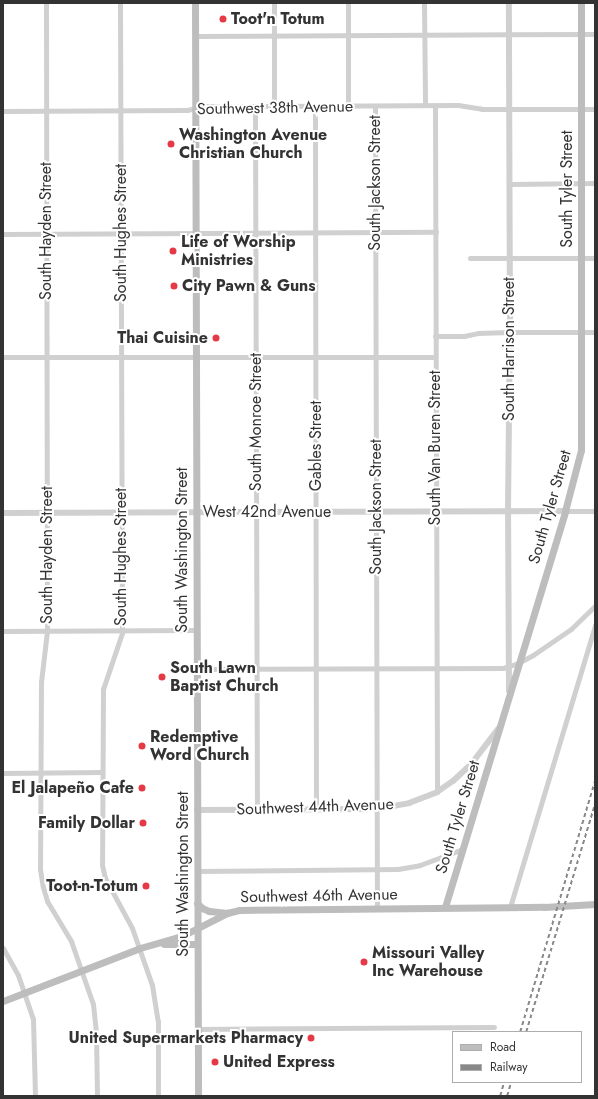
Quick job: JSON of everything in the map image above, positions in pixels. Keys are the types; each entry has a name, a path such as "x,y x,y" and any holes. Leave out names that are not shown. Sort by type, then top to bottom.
{"main road":[{"name":"South Washington Street","path":"195,3 196,902 198,1096"},
{"name":"South Tyler Street","path":"445,907 565,511 581,450 581,3"},
{"path":"196,902 202,908 209,911 227,913"},
{"name":"Southwest 46th Avenue","path":"3,1001 143,947 182,936 227,913 251,908 510,907 595,904"},
{"path":"143,947 164,944 197,944"}],"street":[{"name":"South Hayden Street","path":"46,3 46,357 48,513 47,630 41,682 40,870 43,887 50,907 71,941 90,994 95,1017 97,1096"},
{"name":"South Hughes Street","path":"120,3 122,630 120,641 106,675 103,689 103,872 143,947 157,1014 158,1096"},
{"path":"274,3 274,106"},
{"name":"South Jackson Street","path":"348,3 348,106"},
{"path":"424,3 425,105"},
{"name":"South Harrison Street","path":"509,3 509,696"},
{"path":"195,36 595,34"},
{"name":"Southwest 38th Avenue","path":"3,111 187,110 204,106 425,105 509,109 595,109"},
{"name":"South Van Buren Street","path":"435,105 437,792"},
{"name":"South Monroe Street","path":"255,106 257,810"},
{"name":"Gables Street","path":"315,106 316,809"},
{"name":"South Jackson Street","path":"375,106 377,908"},
{"path":"510,184 595,183"},
{"path":"3,234 121,234 256,231 436,232"},
{"path":"470,258 595,258"},
{"path":"435,336 510,332 595,332"},
{"path":"3,357 435,357"},
{"path":"565,511 595,511"},
{"name":"West 42nd Avenue","path":"3,513 565,511"},
{"path":"196,669 503,668 518,663 571,629 595,606"},
{"path":"510,907 595,624"},
{"path":"3,631 196,630"},
{"name":"Southwest 44th Avenue","path":"197,810 376,809 409,803 437,792 467,768 499,728"},
{"path":"3,772 102,772"},
{"path":"196,871 398,870 420,865 463,849"},
{"path":"3,948 31,1008 34,1031 35,1096"},
{"path":"197,1029 494,1027"}],"railway":[{"path":"520,1031 595,781"},
{"path":"526,1031 595,803"},
{"path":"500,1096 504,1083"},
{"path":"507,1096 511,1083"}],"place":[{"name":"Toot'n Totum","path":"223,19"},
{"name":"Washington Avenue Christian Church","path":"171,144"},
{"name":"Life of Worship Ministries","path":"173,251"},
{"name":"City Pawn & Guns","path":"174,286"},
{"name":"Thai Cuisine","path":"216,338"},
{"name":"South Lawn Baptist Church","path":"162,677"},
{"name":"Redemptive Word Church","path":"142,746"},
{"name":"El Jalapeño Cafe","path":"142,788"},
{"name":"Family Dollar","path":"143,823"},
{"name":"Toot-n-Totum","path":"146,886"},
{"name":"Missouri Valley Inc Warehouse","path":"364,962"},
{"name":"United Supermarkets Pharmacy","path":"311,1038"},
{"name":"United Express","path":"215,1062"}]}
